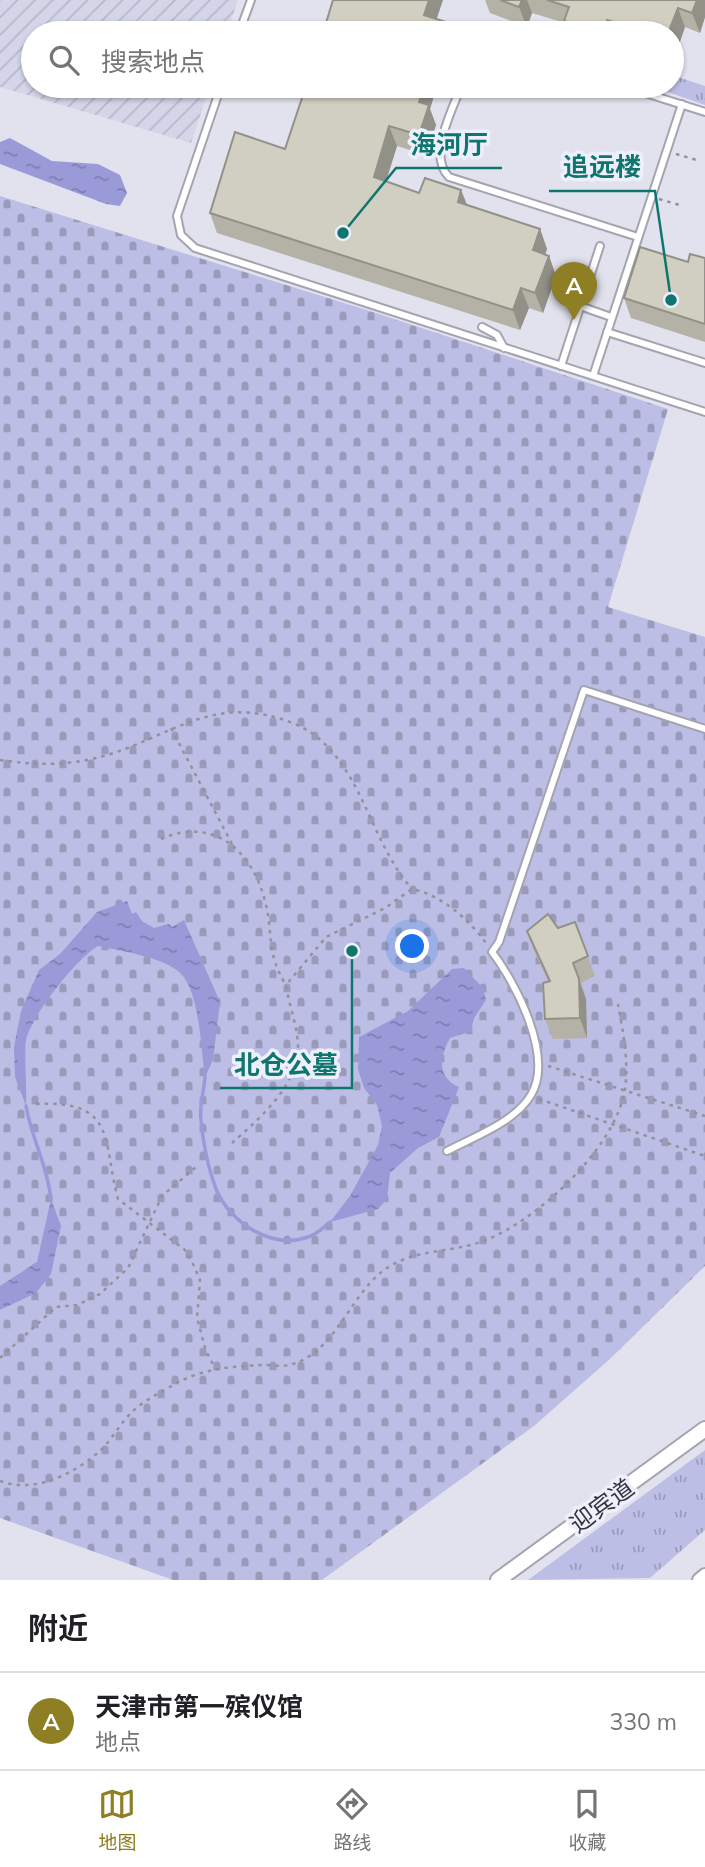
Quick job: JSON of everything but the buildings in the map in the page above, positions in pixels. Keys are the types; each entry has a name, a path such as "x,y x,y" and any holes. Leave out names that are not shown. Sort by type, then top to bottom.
{"street":[{"name":"迎宾道","path":"498,1580 705,1429"},
{"path":"699,1580 705,1575"}],"lane":[{"path":"243,21 251,0"},
{"path":"217,98 177,216 187,242 195,248 705,412"},
{"path":"457,98 440,148 439,161 449,177 638,237"},
{"path":"662,98 705,112"},
{"path":"593,376 682,104"},
{"path":"561,366 600,246"},
{"path":"580,306 611,317"},
{"path":"482,327 498,335 504,348"},
{"path":"607,332 705,363"},
{"path":"447,1151 505,1119 531,1096 540,1064 516,990 492,952 499,942 584,690 705,729"}],"path":[{"path":"666,150 700,162"},
{"path":"651,196 683,206"},
{"path":"0,760 38,765 73,762 127,748 171,728 204,716 226,712 251,712 285,720 316,736 338,760 395,865 412,889"},
{"path":"171,728 234,847 261,890 266,904 273,957 286,985 298,1046 292,1069 280,1094 232,1143"},
{"path":"161,839 175,833 209,832 234,847"},
{"path":"286,985 326,937 385,908 412,889 426,891 457,911 492,952"},
{"path":"0,1481 15,1486 53,1481 100,1450 131,1413 178,1382 216,1370 289,1366 309,1356 323,1344 359,1294 379,1274 411,1255 485,1241 526,1219 562,1188 599,1146 613,1124 625,1089 625,1054 618,1004"},
{"path":"540,1064 705,1116"},
{"path":"531,1096 705,1156"},
{"path":"36,1104 73,1104 99,1125 108,1140 118,1199 185,1250 200,1280 197,1318 206,1351 216,1370"},
{"path":"0,1358 56,1307 77,1305 100,1294 128,1268 162,1196 196,1167"}],"shaded area":[{"path":"0,0 238,0 231,21 21,21 21,93 0,87"},
{"path":"38,98 206,98 191,143"}],"green space":[{"path":"684,79 705,86 705,105 684,98"},
{"path":"0,196 373,312 668,409 608,607 705,637 705,1266 611,1358 534,1426 322,1580 173,1580 0,1518"},
{"path":"705,1450 705,1530 650,1578 528,1580"}],"water":[{"path":"10,138 52,161 98,164 120,175 127,193 120,206 106,204 0,164 0,142"},
{"path":"127,901 132,914 136,912 142,921 154,928 169,924 172,927 184,920 220,1002 213,1060 205,1077 196,1007 187,982 180,973 173,967 153,959 98,946 67,975 30,1029 25,1046 26,1106 15,1077 14,1047 21,1011 39,970 60,954 97,912"},
{"path":"464,968 483,988 486,1000 474,1018 471,1031 450,1038 444,1052 443,1072 446,1078 459,1087 439,1137 418,1148 390,1173 387,1199 378,1209 330,1222 350,1196 378,1145 382,1126 377,1105 364,1088 358,1069 359,1037 408,1011 452,969"},
{"path":"51,1199 61,1226 51,1274 36,1293 0,1310 0,1286 37,1262"}],"waterway":[{"path":"205,1077 201,1104 205,1146 216,1189 231,1213 254,1231 280,1240 311,1236 330,1222"},
{"path":"26,1106 51,1199"}],"place":[{"name":"海河厅","path":"343,233"},
{"name":"追远楼","path":"671,300"},
{"name":"天津市第一殡仪馆","path":"574,320"},
{"name":"北仓公墓","path":"352,951"}]}
